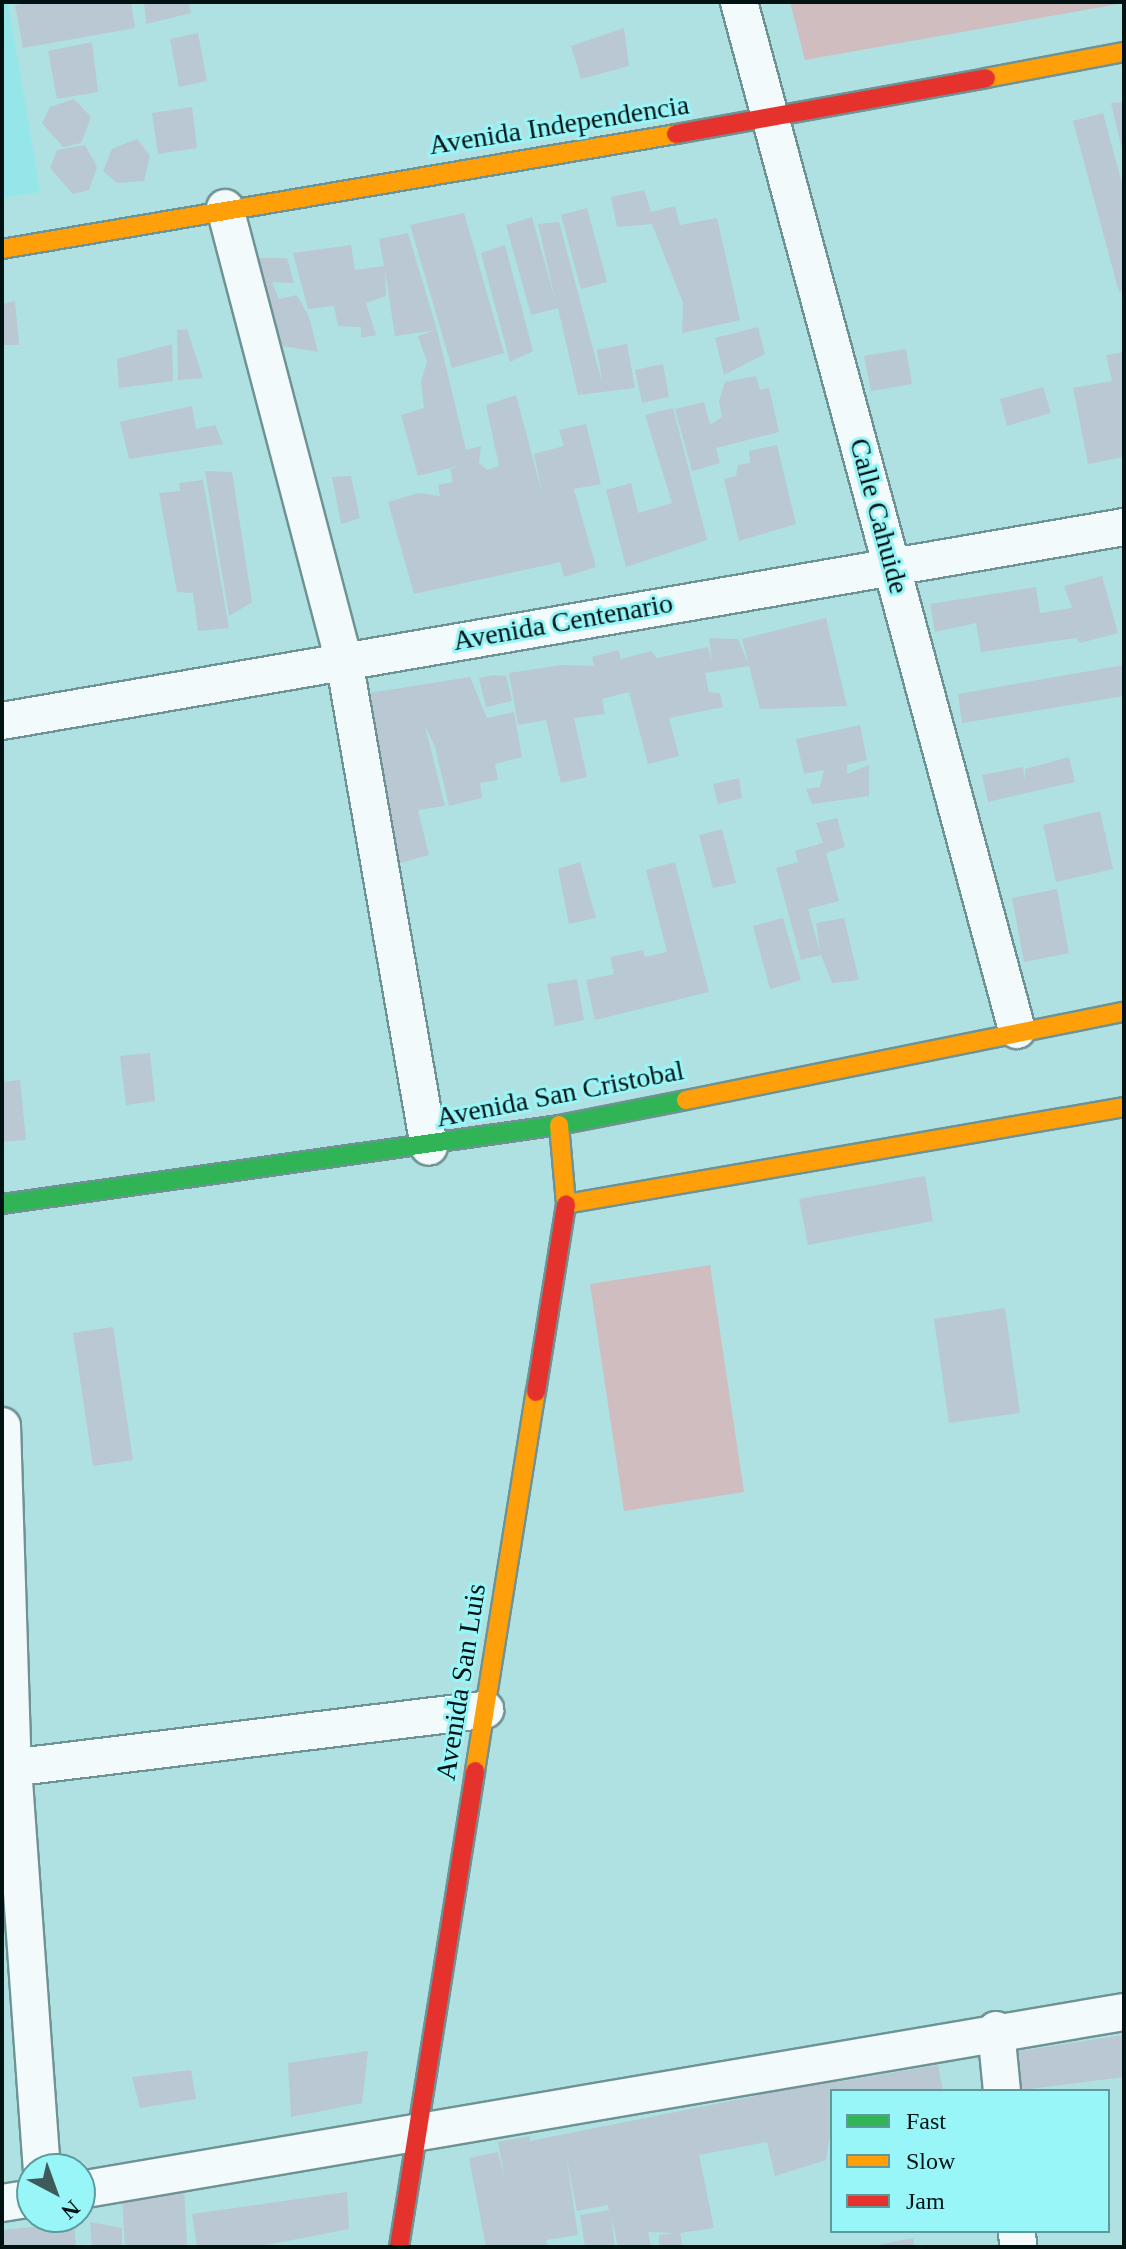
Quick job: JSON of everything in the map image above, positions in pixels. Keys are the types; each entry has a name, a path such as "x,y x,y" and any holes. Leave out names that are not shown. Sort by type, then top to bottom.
{"main road":[{"name":"Avenida Independencia","path":"2,249 225,208 772,118 1124,52"},
{"name":"Avenida San Cristobal","path":"2,1204 429,1147 559,1125 1017,1030 1124,1012"},
{"path":"566,1204 1124,1107"},
{"name":"Avenida San Luis","path":"399,2247 566,1204 559,1125"}],"street":[{"name":"Calle Cahuide","path":"739,2 1017,1030"},
{"path":"225,208 344,660 429,1147"},
{"name":"Avenida Centenario","path":"2,721 1124,527"},
{"path":"2,1426 8,1768 41,2153"},
{"path":"8,1768 485,1710"},
{"path":"96,2187 417,2136 996,2030 1124,2012"},
{"path":"996,2030 1002,2089"}],"shaded area":[{"path":"2,2 8,2 40,192 2,198"},
{"path":"790,2 1124,2 1124,3 805,60"},
{"path":"710,1265 744,1492 624,1511 590,1284"}],"building":[{"path":"33,2 131,2 135,28 23,48 15,5"},
{"path":"144,2 189,2 191,13 146,24"},
{"path":"624,28 629,66 581,79 571,46"},
{"path":"198,33 207,81 179,87 170,39"},
{"path":"92,42 98,92 57,99 48,51"},
{"path":"74,99 91,117 81,143 63,147 42,123 50,107"},
{"path":"1124,102 1124,154 1123,154 1111,103"},
{"path":"192,107 197,148 158,154 152,113"},
{"path":"1103,113 1124,191 1124,290 1119,292 1073,121"},
{"path":"137,139 150,156 144,181 117,183 103,171 112,149"},
{"path":"85,145 97,167 89,190 73,194 50,168 57,150"},
{"path":"644,190 651,212 675,206 680,225 717,218 740,320 682,333 683,303 652,224 617,227 611,197"},
{"path":"587,208 607,282 581,289 561,215"},
{"path":"464,213 504,353 452,368 410,225"},
{"path":"532,217 556,303 538,224 559,222 603,386 597,350 627,344 635,388 578,395 558,308 531,315 506,225"},
{"path":"408,233 437,330 395,336 385,270 386,296 366,303 376,335 361,338 361,327 338,326 334,306 308,309 293,253 351,245 355,270 384,266 379,239"},
{"path":"505,245 533,351 510,362 481,253"},
{"path":"254,258 287,258 294,283 272,282 279,299 297,295 309,317 318,352 271,344"},
{"path":"15,301 19,345 2,345 2,304"},
{"path":"758,327 765,354 724,375 715,338"},
{"path":"187,329 203,378 178,380 177,330"},
{"path":"437,330 466,450 481,446 479,463 487,470 499,466 486,405 516,395 543,497 534,454 564,446 559,430 586,424 601,484 574,489 596,567 564,577 560,562 414,594 388,502 418,493 440,496 438,485 453,482 450,469 462,465 418,476 401,415 424,408 421,381 427,362 418,336"},
{"path":"172,344 173,381 119,388 117,359"},
{"path":"906,349 912,384 871,391 864,356"},
{"path":"1124,352 1124,457 1088,464 1073,388 1112,381 1106,355"},
{"path":"663,364 669,397 642,403 635,370"},
{"path":"756,376 760,390 769,388 779,432 716,448 720,463 692,471 675,409 704,402 710,425 722,417 719,401 725,382"},
{"path":"1043,387 1051,413 1007,426 1000,399"},
{"path":"192,406 196,429 215,425 223,444 129,459 120,422"},
{"path":"673,408 707,540 626,567 606,490 631,483 638,513 672,503 645,415"},
{"path":"777,445 796,524 739,541 724,479 736,476 738,465 750,463 749,451"},
{"path":"205,471 232,472 252,602 229,616"},
{"path":"351,476 360,518 341,524 332,477"},
{"path":"203,480 229,628 198,631 193,593 177,592 159,493 180,491 179,483"},
{"path":"1102,576 1118,633 1080,643 1076,638 981,652 976,623 935,632 930,604 1036,587 1040,613 1072,608 1064,586"},
{"path":"826,618 847,706 760,709 742,639"},
{"path":"709,638 738,639 749,666 705,673 709,692 720,693 723,707 669,718 679,756 648,764 629,692 602,699 605,714 574,718 587,777 561,783 546,720 518,725 509,673 562,665 594,666 592,657 618,650 621,659 651,651 657,658 708,647 712,663"},
{"path":"1124,665 1124,696 962,723 958,694"},
{"path":"506,676 512,701 486,707 479,678"},
{"path":"470,677 487,718 514,712 522,757 495,764 498,780 480,783 482,798 449,806 435,747 425,726 445,806 418,810 429,855 400,863 357,695"},
{"path":"860,725 867,760 847,765 847,774 869,765 869,796 812,804 806,789 820,787 824,770 804,774 796,739"},
{"path":"1069,757 1075,782 988,802 982,775 1023,767 1025,781 1025,769"},
{"path":"739,778 742,798 718,804 713,784"},
{"path":"1100,811 1113,869 1056,882 1043,825"},
{"path":"837,818 845,847 826,853 839,901 808,909 820,952 816,923 844,918 859,980 832,983 821,955 801,960 776,868 798,862 795,851 823,843 816,823"},
{"path":"722,829 736,883 713,888 699,835"},
{"path":"580,862 596,918 569,924 558,869"},
{"path":"675,862 709,992 595,1020 586,980 614,974 610,957 643,950 645,957 667,952 646,870"},
{"path":"1057,889 1069,953 1024,962 1012,898"},
{"path":"783,918 801,980 770,989 753,926"},
{"path":"577,979 584,1020 555,1026 547,984"},
{"path":"150,1053 155,1101 126,1105 120,1056"},
{"path":"20,1080 26,1140 2,1142 2,1082"},
{"path":"925,1176 933,1221 808,1245 799,1199"},
{"path":"1005,1308 1020,1413 949,1423 934,1319"},
{"path":"113,1327 133,1460 93,1466 73,1333"},
{"path":"1124,2035 1124,2077 1015,2089 1012,2052"},
{"path":"368,2051 362,2103 291,2117 288,2063"},
{"path":"938,2065 943,2089 830,2089 830,2135 826,2160 775,2176 767,2142 699,2155 714,2228 680,2233 683,2247 659,2247 659,2235 676,2233 648,2232 651,2247 618,2247 611,2215 615,2247 585,2247 580,2215 609,2210 608,2205 577,2211 566,2154 578,2235 546,2240 548,2247 486,2247 469,2158 498,2152 505,2180 498,2142 530,2136 530,2141 756,2096 752,2080 840,2066 838,2082"},
{"path":"191,2070 196,2099 140,2108 132,2077"},
{"path":"184,2186 187,2247 125,2247 122,2195"},
{"path":"347,2192 349,2229 256,2247 197,2247 192,2214"},
{"path":"96,2223 122,2228 122,2247 92,2247 91,2233 96,2233"},
{"path":"16,2229 16,2233 75,2233 76,2247 2,2247 2,2230"},
{"path":"913,2238 915,2247 872,2246"}],"traffic: fast":[{"path":"2,1204 559,1125 686,1100"}],"traffic: slow":[{"path":"986,78 1124,52"},
{"path":"2,249 676,134"},
{"path":"686,1100 1124,1012"},
{"path":"559,1125 566,1204 1124,1107"},
{"path":"475,1771 536,1392"}],"traffic: jam":[{"path":"676,134 986,78"},
{"path":"536,1392 566,1204"},
{"path":"399,2247 475,1771"}]}
